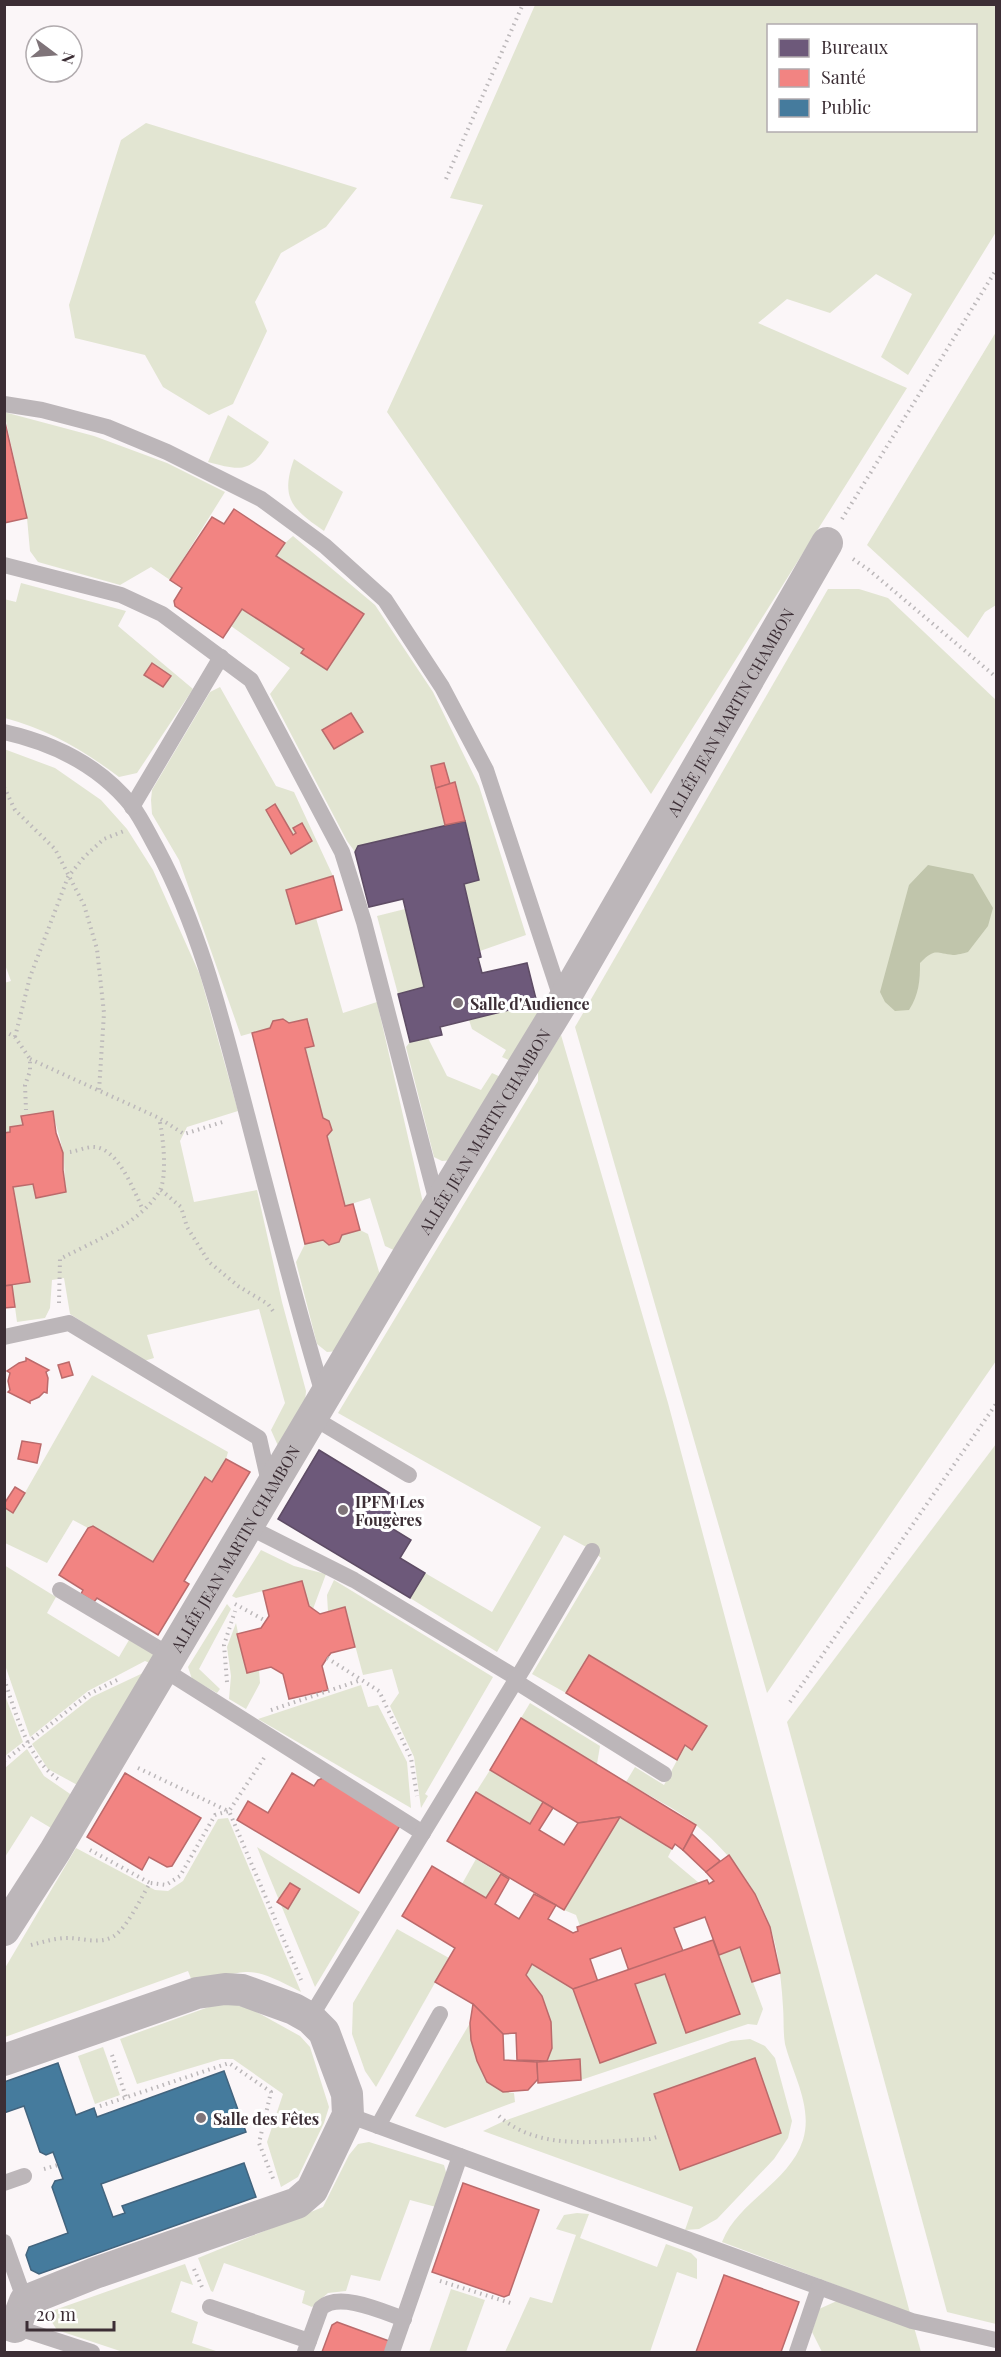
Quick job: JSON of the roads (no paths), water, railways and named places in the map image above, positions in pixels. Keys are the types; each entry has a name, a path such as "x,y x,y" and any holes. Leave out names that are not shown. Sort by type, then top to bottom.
{"street":[{"name":"ALLÉE JEAN MARTIN CHAMBON","path":"16,1938 64,1836 438,1206 562,1002 827,543"},
{"path":"4,2060 197,1993 225,1989 242,1990 312,2015 324,2032 347,2094 348,2115 312,2190 297,2203 94,2273 15,2317"}],"lane":[{"path":"4,404 42,410 107,427 167,452 261,499 325,546 385,600 442,687 486,770 562,1002"},
{"path":"4,565 121,595 162,614 251,680 342,852 363,922 438,1206"},
{"path":"132,807 221,657"},
{"path":"4,732 33,738 67,752 92,770 132,807 177,887 220,1014 288,1276 318,1407 409,1475"},
{"path":"4,1337 69,1323 259,1438 270,1488"},
{"path":"247,1526 354,1580 664,1774"},
{"path":"312,2015 592,1551"},
{"path":"60,1590 167,1662 223,1707 423,1833"},
{"path":"378,2126 440,2014"},
{"path":"348,2115 912,2321 996,2340"},
{"path":"392,2352 460,2156"},
{"path":"4,2183 24,2176"},
{"path":"4,2242 15,2317 92,2352"},
{"path":"797,2352 819,2287"},
{"path":"210,2307 307,2347 321,2308 334,2301 363,2304 404,2319"}],"place":[{"name":"Salle d'Audience","path":"458,1003"},
{"name":"IPFM Les Fougères","path":"343,1510"},
{"name":"Salle des Fêtes","path":"201,2118"}]}
